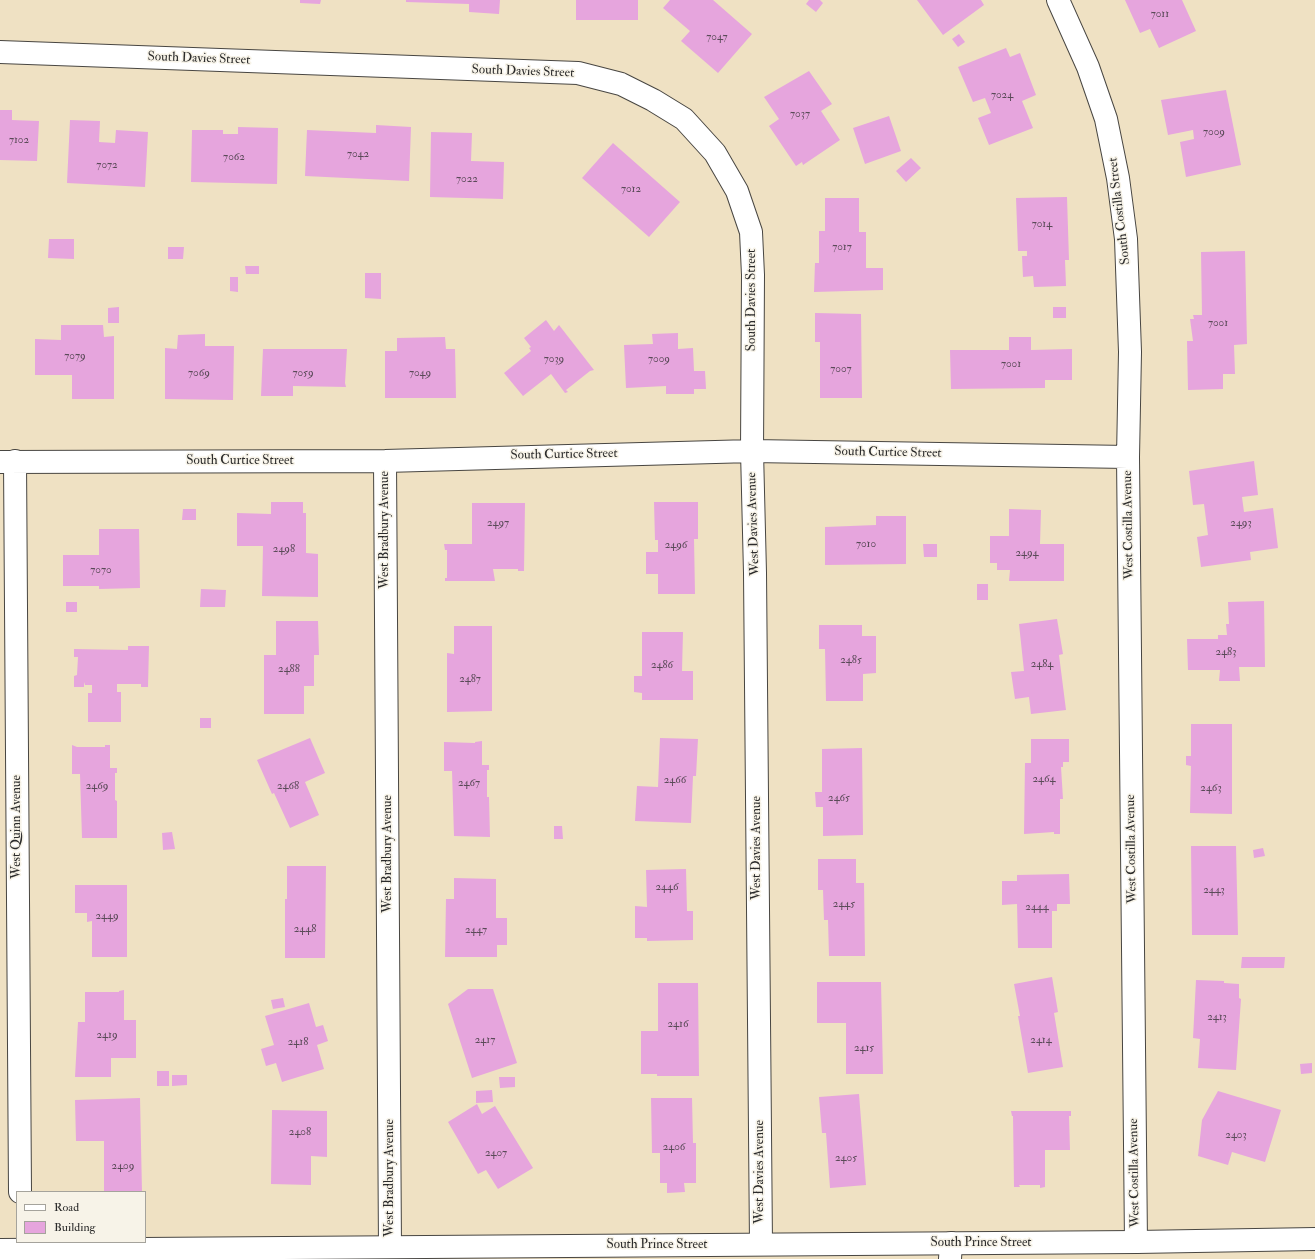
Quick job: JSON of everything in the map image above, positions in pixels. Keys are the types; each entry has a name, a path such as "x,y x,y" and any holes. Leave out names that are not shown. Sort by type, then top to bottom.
{"street":[{"name":"South Costilla Street","path":"1058,0 1088,68 1104,112 1118,178 1126,239 1130,352 1128,457"},
{"name":"South Davies Street","path":"0,52 578,73 621,84 653,100 684,119 715,153 737,191 751,232 753,275 752,451"},
{"name":"South Curtice Street","path":"7,462 385,461 752,451 1128,457"},
{"name":"West Davies Avenue","path":"752,451 755,581 761,1244"},
{"name":"West Costilla Avenue","path":"1128,457 1136,1242"},
{"name":"West Bradbury Avenue","path":"385,461 390,1247"},
{"name":"West Quinn Avenue","path":"7,462 20,1191"},
{"name":"South Prince Street","path":"13,1248 390,1247 568,1252 761,1244 951,1251 1136,1242 1315,1239"}],"building":[{"path":"300,0 321,0 320,4 300,3"},
{"path":"406,0 500,0 499,14 469,12 469,4 406,2"},
{"path":"576,0 638,0 638,20 576,20"},
{"path":"670,0 713,0 752,34 718,73 681,41 690,31 663,8"},
{"path":"809,0 820,0 823,3 816,12 806,4"},
{"path":"917,0 981,0 984,5 943,35"},
{"path":"1125,0 1182,0 1196,31 1159,48 1150,29 1140,33"},
{"path":"959,34 965,42 958,47 952,39"},
{"path":"1006,48 1010,57 1020,53 1036,95 1022,101 1033,128 989,145 978,118 991,113 985,98 973,102 958,67"},
{"path":"809,71 832,104 821,111 840,140 803,165 802,162 796,166 769,126 779,119 764,97"},
{"path":"1226,90 1241,165 1186,177 1180,142 1194,139 1193,130 1168,135 1161,100"},
{"path":"0,110 12,110 12,120 39,121 37,161 0,160"},
{"path":"889,116 901,151 865,164 853,128"},
{"path":"70,120 100,121 99,142 115,143 116,130 148,132 145,187 67,183"},
{"path":"376,125 411,127 409,181 305,176 307,130 376,133"},
{"path":"238,127 278,128 277,184 191,182 192,130 223,130 223,134 238,134"},
{"path":"431,132 472,133 471,161 504,162 503,199 430,197"},
{"path":"613,143 680,202 649,237 582,178"},
{"path":"911,158 921,168 906,182 896,171"},
{"path":"1067,197 1069,260 1065,260 1066,286 1034,287 1033,276 1023,277 1022,256 1027,256 1027,251 1018,251 1016,198"},
{"path":"825,198 859,198 859,232 866,232 866,268 883,268 883,290 814,292 815,263 819,263 819,231 825,231"},
{"path":"49,239 74,239 74,259 48,258"},
{"path":"168,247 184,247 183,259 168,259"},
{"path":"1245,251 1247,344 1234,345 1235,374 1223,374 1223,389 1188,390 1187,341 1193,341 1190,319 1194,319 1193,315 1202,315 1201,252"},
{"path":"245,266 259,266 259,274 246,274"},
{"path":"365,273 381,273 381,299 365,298"},
{"path":"230,277 238,277 238,292 230,291"},
{"path":"119,307 119,323 108,323 108,308"},
{"path":"1053,307 1066,307 1066,318 1053,318"},
{"path":"815,313 861,314 862,398 820,398 820,342 815,342"},
{"path":"546,320 554,331 559,325 594,370 590,371 566,390 568,392 565,393 551,374 523,396 504,373 531,351 529,348 531,347 524,338"},
{"path":"61,325 103,325 104,337 114,336 114,399 72,399 72,375 35,375 35,339 61,340"},
{"path":"678,333 678,349 693,348 694,371 705,371 706,389 694,389 694,394 666,394 666,386 626,388 624,345 653,344 652,334"},
{"path":"205,334 205,346 234,346 233,400 165,399 165,348 177,349 178,335"},
{"path":"445,337 446,349 455,349 456,398 385,398 385,351 397,351 397,338"},
{"path":"1009,337 1031,337 1031,350 1072,349 1072,380 1045,380 1045,388 951,389 950,350 1009,350"},
{"path":"263,349 347,349 346,387 293,386 293,396 261,396"},
{"path":"1254,461 1258,495 1242,497 1244,512 1273,508 1278,548 1250,552 1251,560 1201,567 1197,537 1208,535 1204,504 1193,505 1189,471"},
{"path":"271,502 303,502 303,513 306,513 306,553 318,554 318,597 262,596 263,546 237,546 237,513 271,514"},
{"path":"654,502 698,502 698,539 694,539 695,594 658,594 658,574 646,574 646,552 658,552 658,540 655,540"},
{"path":"472,503 525,503 524,571 518,571 518,569 493,569 495,581 445,581 445,578 447,578 447,550 445,550 444,544 472,544"},
{"path":"183,509 196,509 196,520 182,520"},
{"path":"1009,509 1041,510 1040,544 1064,544 1064,581 1009,581 1010,570 997,570 997,563 990,563 990,536 1009,536"},
{"path":"876,516 906,516 906,564 825,565 825,527 876,525"},
{"path":"99,529 139,529 140,588 99,589 99,586 63,586 63,555 99,555"},
{"path":"923,544 937,544 937,557 924,557"},
{"path":"977,584 988,584 988,600 977,600"},
{"path":"201,589 226,590 225,607 200,607"},
{"path":"1264,601 1265,667 1239,667 1240,681 1219,681 1220,670 1188,670 1187,639 1218,639 1218,635 1227,635 1226,624 1229,624 1228,602"},
{"path":"66,602 77,602 77,612 66,612"},
{"path":"1057,619 1063,654 1059,655 1066,710 1031,714 1029,697 1015,699 1011,672 1024,671 1019,624"},
{"path":"276,621 318,621 319,655 314,655 314,686 304,686 304,714 264,714 264,655 276,655"},
{"path":"819,625 862,625 862,636 876,636 876,673 863,674 863,701 826,701 825,649 819,649"},
{"path":"454,626 492,626 492,711 447,712 447,653 454,654"},
{"path":"642,632 683,632 682,671 693,671 693,700 642,700 642,693 634,692 634,676 642,676"},
{"path":"128,646 149,646 148,687 141,687 141,684 117,684 117,692 121,692 121,722 88,722 88,693 92,693 92,685 85,685 84,682 84,687 74,687 74,676 77,675 78,657 74,657 74,649 128,650"},
{"path":"200,718 211,718 211,728 200,728"},
{"path":"1191,724 1232,724 1232,814 1190,813 1191,766 1186,765 1186,756 1191,756"},
{"path":"310,738 325,773 305,782 319,815 290,828 274,793 272,794 257,760"},
{"path":"660,738 698,739 696,776 693,776 691,823 635,821 637,786 658,787"},
{"path":"1031,739 1069,739 1069,762 1063,762 1063,767 1061,767 1063,799 1060,799 1060,834 1054,834 1054,832 1024,834 1025,763 1031,763"},
{"path":"482,741 482,765 489,765 489,770 487,770 487,797 489,797 490,837 454,836 452,771 444,771 444,742 475,743"},
{"path":"72,745 77,747 105,747 105,745 110,745 110,768 117,768 117,773 115,773 115,800 117,801 117,838 82,838 80,774 72,774"},
{"path":"862,748 863,835 823,836 823,807 816,807 815,792 822,792 822,749"},
{"path":"554,826 562,826 563,839 554,839"},
{"path":"172,832 175,849 163,850 162,833"},
{"path":"1191,846 1236,846 1238,935 1192,935"},
{"path":"1263,848 1265,856 1254,858 1253,850"},
{"path":"818,859 856,859 856,883 864,883 865,956 829,956 828,920 824,920 823,890 818,890"},
{"path":"287,866 326,866 325,958 285,958 285,899 287,899"},
{"path":"686,869 687,911 693,911 693,940 647,941 647,938 635,938 635,906 647,907 646,870"},
{"path":"1069,874 1070,904 1057,904 1057,911 1052,911 1052,948 1018,948 1017,904 1002,905 1002,881 1017,881 1017,875"},
{"path":"454,878 496,879 496,918 507,918 507,945 497,945 497,957 445,957 446,899 454,899"},
{"path":"75,885 127,885 127,957 92,957 92,921 87,922 87,913 75,913"},
{"path":"1242,957 1285,957 1284,968 1241,968"},
{"path":"1052,977 1058,1012 1054,1013 1063,1067 1028,1073 1014,984"},
{"path":"1196,980 1224,981 1224,983 1239,984 1239,998 1241,999 1236,1070 1198,1068 1200,1039 1193,1038"},
{"path":"817,982 881,982 883,1074 846,1074 846,1023 817,1023"},
{"path":"658,983 698,983 699,1076 657,1076 657,1074 641,1074 641,1031 658,1031"},
{"path":"468,989 493,989 517,1063 472,1078 448,1004"},
{"path":"124,990 124,1020 136,1020 136,1058 111,1058 111,1077 75,1077 78,1022 85,1022 85,992 119,992"},
{"path":"283,998 285,1007 273,1009 271,1000"},
{"path":"309,1003 316,1027 323,1025 328,1041 317,1045 324,1069 282,1082 276,1063 266,1066 261,1049 274,1045 265,1016"},
{"path":"1312,1063 1312,1073 1301,1074 1300,1064"},
{"path":"157,1071 169,1071 169,1086 157,1086"},
{"path":"172,1075 187,1075 187,1085 172,1086"},
{"path":"499,1077 515,1077 515,1087 500,1088"},
{"path":"492,1090 493,1102 476,1103 476,1091"},
{"path":"1218,1091 1281,1110 1265,1162 1232,1152 1228,1165 1198,1156 1202,1120"},
{"path":"859,1094 866,1185 830,1188 826,1133 822,1133 819,1097"},
{"path":"140,1098 142,1191 104,1191 104,1141 76,1141 75,1100"},
{"path":"651,1098 692,1098 693,1143 696,1143 696,1183 684,1183 685,1192 667,1193 667,1183 660,1183 660,1153 652,1153"},
{"path":"477,1104 482,1114 495,1106 533,1168 498,1189 486,1170 478,1174 448,1122"},
{"path":"272,1110 327,1111 327,1157 311,1156 311,1185 271,1184"},
{"path":"1011,1111 1071,1111 1071,1116 1069,1116 1070,1150 1045,1150 1045,1187 1040,1188 1040,1185 1019,1185 1020,1187 1014,1187 1013,1116"}]}
